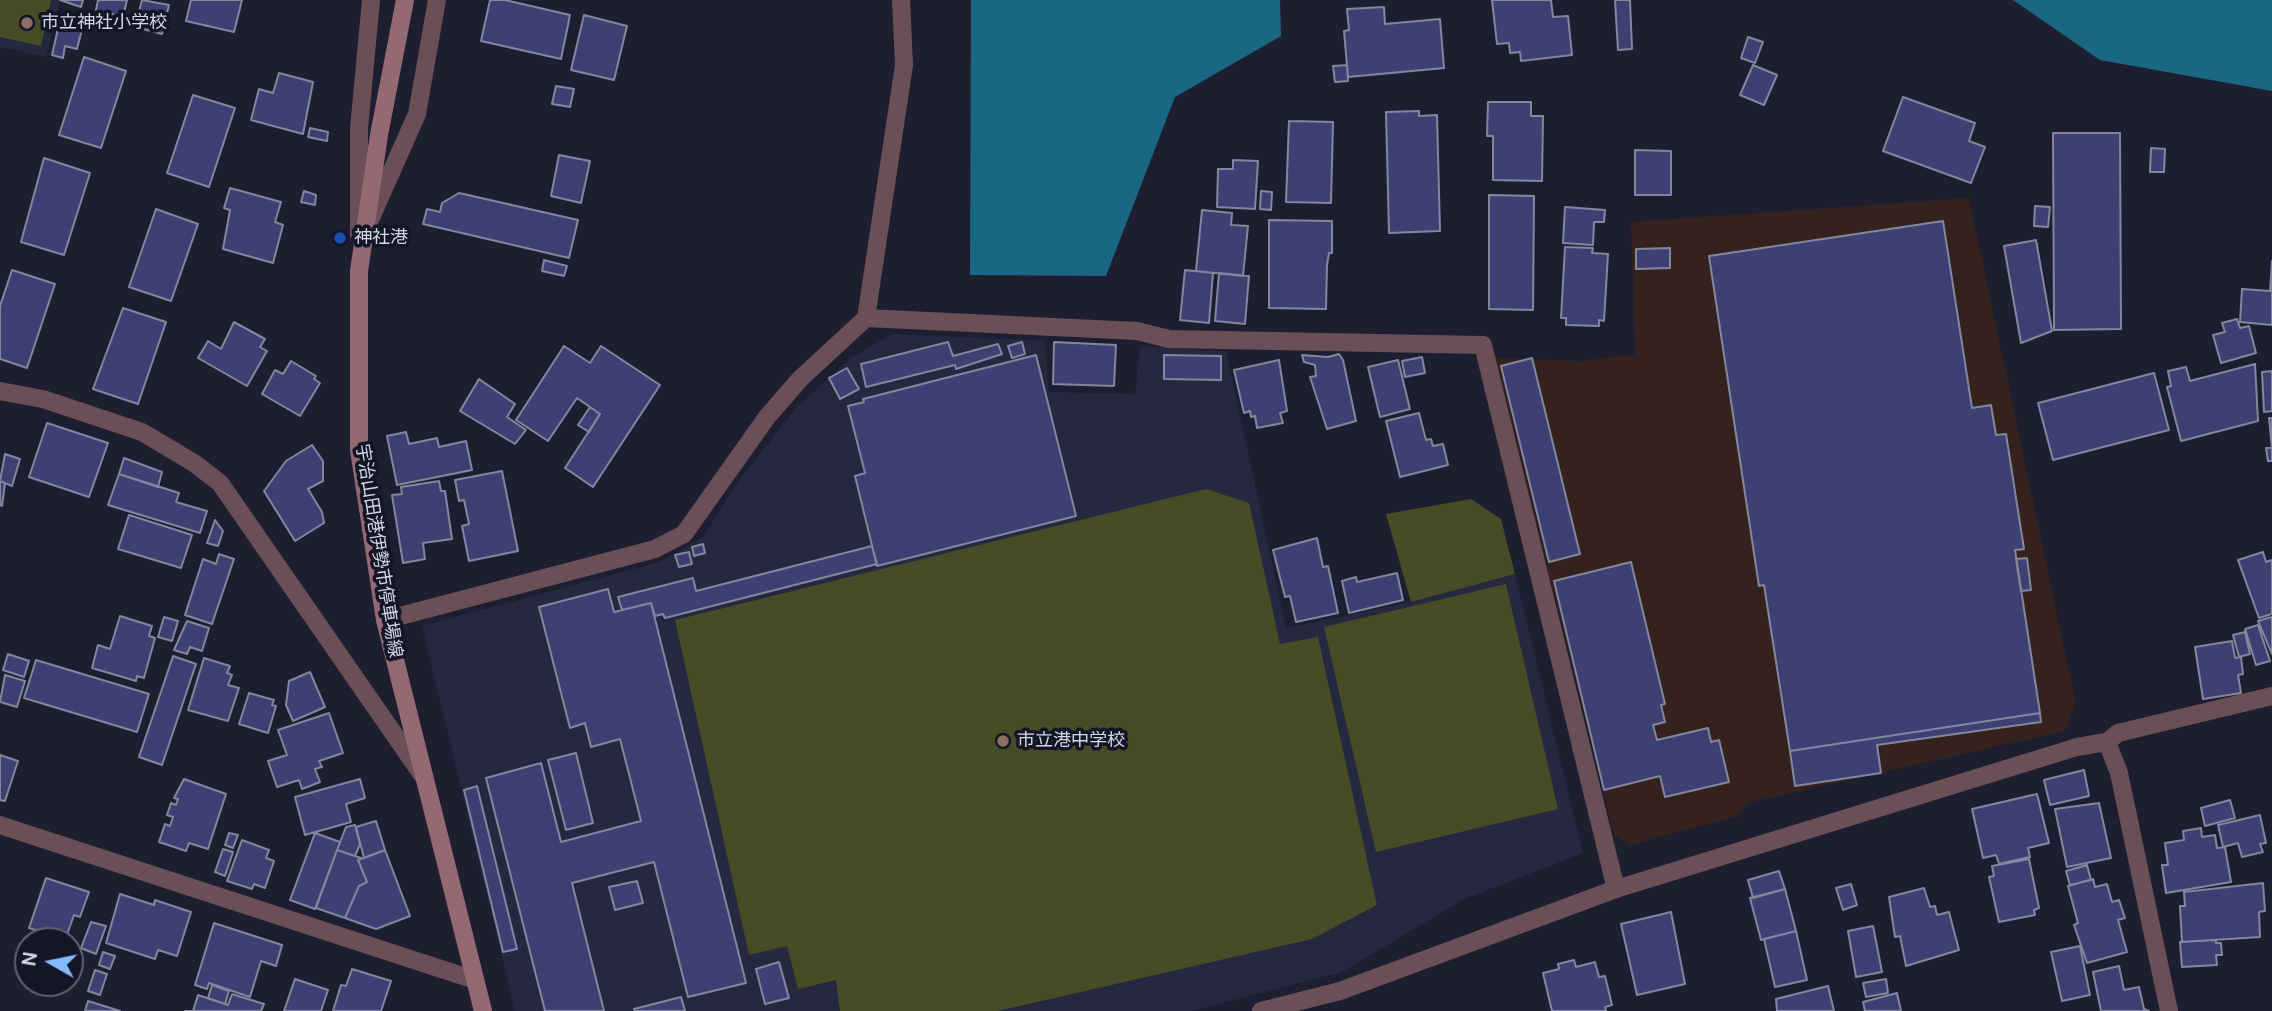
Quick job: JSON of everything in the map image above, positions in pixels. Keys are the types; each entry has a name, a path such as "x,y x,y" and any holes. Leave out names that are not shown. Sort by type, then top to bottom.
{"main road":[{"name":"宇治山田港伊勢市停車場線","path":"405,0 359,271 359,450 385,620 483,1011"}],"street":[{"path":"359,271 359,130 371,0"},
{"path":"364,232 417,114 437,0"},
{"path":"385,620 655,549 684,534 767,417 800,379 866,318 904,65 901,0"},
{"path":"866,318 1137,331 1169,340 1483,345 1616,889"},
{"path":"0,391 43,399 142,432 194,463 220,483 423,776"},
{"path":"1261,1011 1340,991 1616,889 2077,747 2107,743 2119,733 2272,696"},
{"path":"2107,743 2119,773 2169,1011"},
{"path":"0,825 475,980"}],"shaded area":[{"name":"市立神社小学校","path":"0,0 60,0 46,57 0,47"},
{"path":"971,0 1280,0 1281,36 1175,97 1106,276 970,275"},
{"path":"2013,0 2272,0 2272,91 2100,60"},
{"path":"1969,198 2076,704 2065,731 1747,803 1739,816 1630,845 1614,835 1496,358 1582,361 1635,354 1631,222"},
{"name":"市立港中学校","path":"892,334 1045,341 1049,392 1135,394 1140,346 1226,351 1286,628 1411,602 1515,574 1583,853 1464,899 1342,972 1191,1011 515,1011 422,626 660,562 704,536 736,484 798,406 851,358"}],"green space":[{"name":"市立神社小学校","path":"0,0 51,0 41,46 0,37"},
{"path":"1206,489 1249,503 1280,644 1318,637 1377,905 1312,939 998,1011 840,1011 836,980 798,989 787,946 749,955 675,620"},
{"path":"1471,499 1501,519 1515,574 1411,602 1386,514"},
{"path":"1506,584 1558,809 1376,852 1324,627"}],"building":[{"path":"60,0 83,0 81,7"},
{"path":"98,0 127,0 123,17 96,10"},
{"path":"142,0 169,5 162,34 135,27"},
{"path":"191,0 242,0 234,32 186,21"},
{"path":"490,0 505,0 570,15 561,59 481,41"},
{"path":"1492,0 1551,0 1553,17 1568,16 1572,55 1521,61 1520,52 1510,53 1509,43 1497,44"},
{"path":"1615,0 1630,0 1632,49 1618,50"},
{"path":"1384,7 1385,24 1440,19 1444,68 1348,77 1344,31 1349,30 1347,9"},
{"path":"61,15 84,21 77,49 65,46 63,58 52,55"},
{"path":"584,15 627,26 614,80 571,70"},
{"path":"1748,37 1763,42 1755,63 1741,58"},
{"path":"84,57 126,71 101,148 59,135"},
{"path":"1347,65 1348,81 1335,82 1333,66"},
{"path":"1753,65 1777,75 1764,105 1740,95"},
{"path":"279,73 313,82 303,134 251,120 259,89 273,93"},
{"path":"556,86 574,89 570,107 552,104"},
{"path":"193,95 235,108 209,187 167,173"},
{"path":"1903,97 1975,123 1969,141 1985,147 1971,183 1883,151"},
{"path":"1488,102 1531,102 1531,116 1543,116 1542,181 1493,180 1493,136 1487,136"},
{"path":"1419,111 1419,116 1437,115 1440,231 1389,233 1386,112"},
{"path":"1289,121 1333,122 1331,203 1286,202"},
{"path":"310,128 328,132 327,141 308,137"},
{"path":"2053,133 2120,133 2121,329 2054,330"},
{"path":"2151,148 2165,149 2164,172 2150,172"},
{"path":"1635,150 1671,151 1671,195 1635,195"},
{"path":"559,155 590,161 581,203 551,196"},
{"path":"44,158 90,173 64,255 21,242"},
{"path":"1233,160 1258,161 1255,209 1217,207 1218,169 1233,169"},
{"path":"230,188 281,202 275,222 283,225 273,263 223,249 230,210 224,208"},
{"path":"304,191 316,195 315,205 301,202"},
{"path":"1261,191 1272,192 1271,210 1260,209"},
{"path":"459,193 578,220 569,258 423,224 427,209 440,212 442,203"},
{"path":"1489,195 1534,196 1533,310 1489,309"},
{"path":"2035,206 2050,207 2048,227 2034,226"},
{"path":"1565,207 1605,210 1604,222 1594,222 1593,245 1563,243"},
{"path":"156,209 198,224 171,301 129,287"},
{"path":"1202,210 1232,213 1231,225 1248,226 1243,276 1196,271"},
{"path":"1269,220 1332,221 1332,253 1329,253 1327,265 1326,309 1269,308"},
{"path":"1943,221 1972,408 1991,405 1996,435 2006,434 2024,549 2015,550 2040,713 1790,751 1764,585 1759,586 1709,256"},
{"path":"2036,240 2052,331 2021,343 2004,246"},
{"path":"1565,247 1593,248 1592,253 1608,254 1604,321 1599,320 1599,326 1566,325 1566,318 1561,318"},
{"path":"1670,248 1670,268 1636,269 1636,249"},
{"path":"544,260 567,266 564,276 542,271"},
{"path":"2272,261 2272,325 2240,322 2242,289 2270,291"},
{"path":"12,270 55,284 27,368 0,359 0,306"},
{"path":"1185,270 1213,273 1209,323 1180,320"},
{"path":"1219,273 1249,276 1245,324 1215,321"},
{"path":"123,308 166,322 138,404 93,389"},
{"path":"2237,319 2240,328 2249,326 2256,353 2221,363 2213,335 2225,332 2222,323"},
{"path":"234,322 265,339 260,347 267,351 247,386 198,358 208,341 221,349"},
{"path":"948,342 953,356 998,344 1002,354 956,369 955,365 866,387 861,364"},
{"path":"1022,342 1025,354 1012,358 1008,346"},
{"path":"1054,342 1116,345 1114,386 1053,384"},
{"path":"564,346 590,363 601,346 660,385 593,487 565,468 600,414 577,398 548,441 516,420"},
{"path":"1339,354 1343,360 1356,421 1327,429 1310,377 1316,376 1315,365 1304,362 1302,355 1328,357"},
{"path":"1036,355 1076,516 877,566 855,476 865,473 848,406 864,402 863,399"},
{"path":"1164,355 1221,356 1221,380 1164,379"},
{"path":"1422,357 1425,373 1405,377 1402,361"},
{"path":"1532,358 1580,554 1549,562 1501,366"},
{"path":"1279,360 1287,411 1280,413 1283,423 1257,428 1255,416 1251,417 1250,411 1244,413 1234,370"},
{"path":"1398,360 1410,409 1380,417 1368,367"},
{"path":"291,361 316,376 314,379 320,383 300,416 262,394 275,370 283,374"},
{"path":"2255,364 2258,421 2181,441 2167,387 2171,386 2168,371 2186,367 2190,381"},
{"path":"847,368 859,389 840,399 829,378"},
{"path":"2272,371 2272,411 2264,412 2262,372"},
{"path":"2154,373 2169,430 2053,460 2038,403"},
{"path":"479,379 515,404 507,417 526,430 515,444 460,411"},
{"path":"590,407 600,414 589,432 578,425"},
{"path":"1419,413 1426,440 1431,439 1433,446 1443,444 1448,465 1400,477 1386,421"},
{"path":"2269,418 2272,418 2272,448"},
{"path":"47,423 108,443 89,497 29,477"},
{"path":"406,432 409,444 437,438 439,447 466,441 472,470 397,485 387,436"},
{"path":"312,445 323,461 323,481 308,489 322,512 324,523 295,541 264,491 286,461"},
{"path":"2266,448 2272,448 2272,461 2268,461"},
{"path":"5,454 20,459 12,486 0,481"},
{"path":"124,458 162,472 158,487 119,474"},
{"path":"502,471 518,551 469,561 462,526 469,524 464,500 459,501 455,480"},
{"path":"119,474 179,493 176,502 207,511 200,533 108,505"},
{"path":"0,481 5,483 2,506 0,505"},
{"path":"439,481 441,491 445,491 452,539 423,543 425,559 403,563 392,495 402,494 401,487"},
{"path":"129,515 192,535 181,568 118,549"},
{"path":"215,520 223,531 218,546 207,543"},
{"path":"1317,538 1323,567 1328,566 1338,613 1296,622 1290,596 1285,597 1273,550"},
{"path":"703,544 705,553 694,556 692,547"},
{"path":"872,546 877,564 665,618 663,614 655,616 651,603 622,610 618,597 693,578 696,591"},
{"path":"689,552 692,564 679,567 675,555"},
{"path":"2263,552 2266,562 2272,560 2272,614 2259,618 2238,560"},
{"path":"219,554 234,559 212,624 185,615 203,559 216,564"},
{"path":"2027,558 2031,590 2021,591 2016,559"},
{"path":"1631,562 1665,704 1661,705 1665,722 1653,725 1657,740 1708,728 1711,742 1719,740 1729,782 1665,797 1660,776 1604,790 1554,581"},
{"path":"1397,573 1403,600 1349,613 1342,581 1356,577 1357,582"},
{"path":"608,589 614,612 651,603 746,983 688,997 654,862 572,883 604,1011 545,1011 486,778 541,763 561,842 641,821 620,739 591,747 585,723 570,728 539,607"},
{"path":"120,616 152,626 149,636 155,638 144,678 137,676 136,681 92,668 98,645 110,649"},
{"path":"164,617 178,621 172,641 158,637"},
{"path":"2272,617 2272,654 2258,621"},
{"path":"187,621 209,628 202,651 190,647 187,654 174,650"},
{"path":"2258,625 2270,661 2256,665 2245,629"},
{"path":"2245,632 2250,654 2239,657 2233,635"},
{"path":"2232,641 2235,658 2241,657 2243,674 2238,675 2241,693 2203,699 2195,647"},
{"path":"8,654 29,661 24,677 3,670"},
{"path":"173,656 196,664 162,765 139,757"},
{"path":"204,658 230,666 227,673 232,675 228,685 239,688 228,721 188,710"},
{"path":"36,660 149,694 137,732 24,698"},
{"path":"310,672 325,707 293,721 286,705 289,681"},
{"path":"5,675 25,681 17,707 0,702"},
{"path":"249,693 274,700 272,705 276,706 268,733 239,724"},
{"path":"329,713 343,753 319,761 322,767 315,769 320,782 302,789 299,780 277,787 268,761 287,755 278,730"},
{"path":"2040,713 2041,722 1877,745 1881,773 1795,786 1790,751"},
{"path":"576,753 593,823 566,830 548,760"},
{"path":"0,755 18,761 5,801 0,800"},
{"path":"2084,770 2089,796 2050,805 2044,780"},
{"path":"184,779 226,794 208,849 189,843 186,851 159,842 165,824 170,826 173,817 167,815 171,803 176,805 178,799 174,798"},
{"path":"360,779 365,798 346,804 351,822 305,835 295,797"},
{"path":"477,786 517,949 503,952 464,790"},
{"path":"2037,794 2049,843 2028,848 2030,857 1999,864 1996,855 1983,858 1972,809"},
{"path":"2230,800 2235,818 2205,826 2201,808"},
{"path":"2099,803 2111,858 2067,867 2055,809"},
{"path":"2260,815 2266,843 2260,844 2263,852 2242,857 2238,843 2223,847 2218,825"},
{"path":"376,821 385,850 364,858 356,827"},
{"path":"355,825 360,844 355,856 337,850 346,827"},
{"path":"2201,828 2202,837 2215,835 2217,848 2225,847 2231,882 2166,893 2162,865 2168,865 2165,843 2184,840 2183,831"},
{"path":"229,833 238,835 233,848 225,845"},
{"path":"315,833 340,842 315,909 290,900"},
{"path":"242,840 269,850 266,858 274,861 265,888 254,884 252,889 227,881"},
{"path":"223,849 233,852 225,876 215,872"},
{"path":"337,850 361,858 358,860 367,882 359,886 345,918 316,908"},
{"path":"385,850 410,916 376,929 345,918 359,886 367,882 358,860"},
{"path":"2029,859 2039,908 2034,910 2035,915 1999,922 1989,877 1994,876 1992,866"},
{"path":"2087,865 2091,880 2070,885 2066,871"},
{"path":"1779,871 1785,889 1753,898 1748,880"},
{"path":"46,878 89,892 80,917 74,915 70,927 29,927"},
{"path":"2093,879 2095,887 2107,884 2112,902 2119,900 2125,918 2118,920 2127,952 2087,963 2074,925 2078,923 2068,886"},
{"path":"637,881 643,903 615,910 609,887"},
{"path":"2263,883 2265,911 2259,912 2260,937 2182,942 2180,906 2185,906 2184,892"},
{"path":"1851,884 1857,905 1843,910 1836,888"},
{"path":"1924,888 1930,907 1935,906 1937,915 1949,912 1959,950 1906,966 1900,936 1895,937 1889,897"},
{"path":"1785,889 1796,931 1761,940 1750,898"},
{"path":"120,894 154,905 155,900 191,912 177,956 158,950 155,959 106,943"},
{"path":"1671,912 1685,984 1637,995 1621,924"},
{"path":"91,922 106,926 96,954 84,949 84,940"},
{"path":"214,923 282,945 276,966 261,961 250,997 209,983 207,989 195,985"},
{"path":"1873,926 1882,972 1856,977 1848,931"},
{"path":"1796,931 1807,980 1775,987 1764,939"},
{"path":"2216,940 2216,943 2221,943 2222,955 2216,955 2217,965 2182,967 2180,942"},
{"path":"2080,946 2090,995 2062,1001 2051,952"},
{"path":"103,952 115,956 110,969 99,965"},
{"path":"1574,960 1576,967 1595,962 1599,977 1605,976 1612,1005 1605,1007 1606,1011 1552,1011 1543,973 1559,969 1558,964"},
{"path":"779,962 789,998 765,1004 756,969"},
{"path":"2119,966 2124,990 2139,987 2144,1009 2149,1011 2101,1011 2093,972"},
{"path":"352,969 391,981 381,1011 333,1011 341,985 346,986"},
{"path":"95,970 107,974 100,995 88,991"},
{"path":"295,979 328,990 321,1011 284,1011"},
{"path":"1886,979 1888,993 1866,997 1863,983"},
{"path":"212,985 229,991 225,1004 208,998"},
{"path":"1828,986 1834,1011 1777,1011 1776,999"},
{"path":"1897,993 1901,1011 1865,1011 1863,1002"},
{"path":"232,994 264,1004 261,1011 193,1011 198,995 228,1005"},
{"path":"681,997 685,1011 634,1009"},
{"path":"88,1001 120,1011 85,1011"}],"place":[{"name":"市立神社小学校","path":"27,23"},
{"name":"神社港","path":"340,238"},
{"name":"市立港中学校","path":"1003,741"}]}
